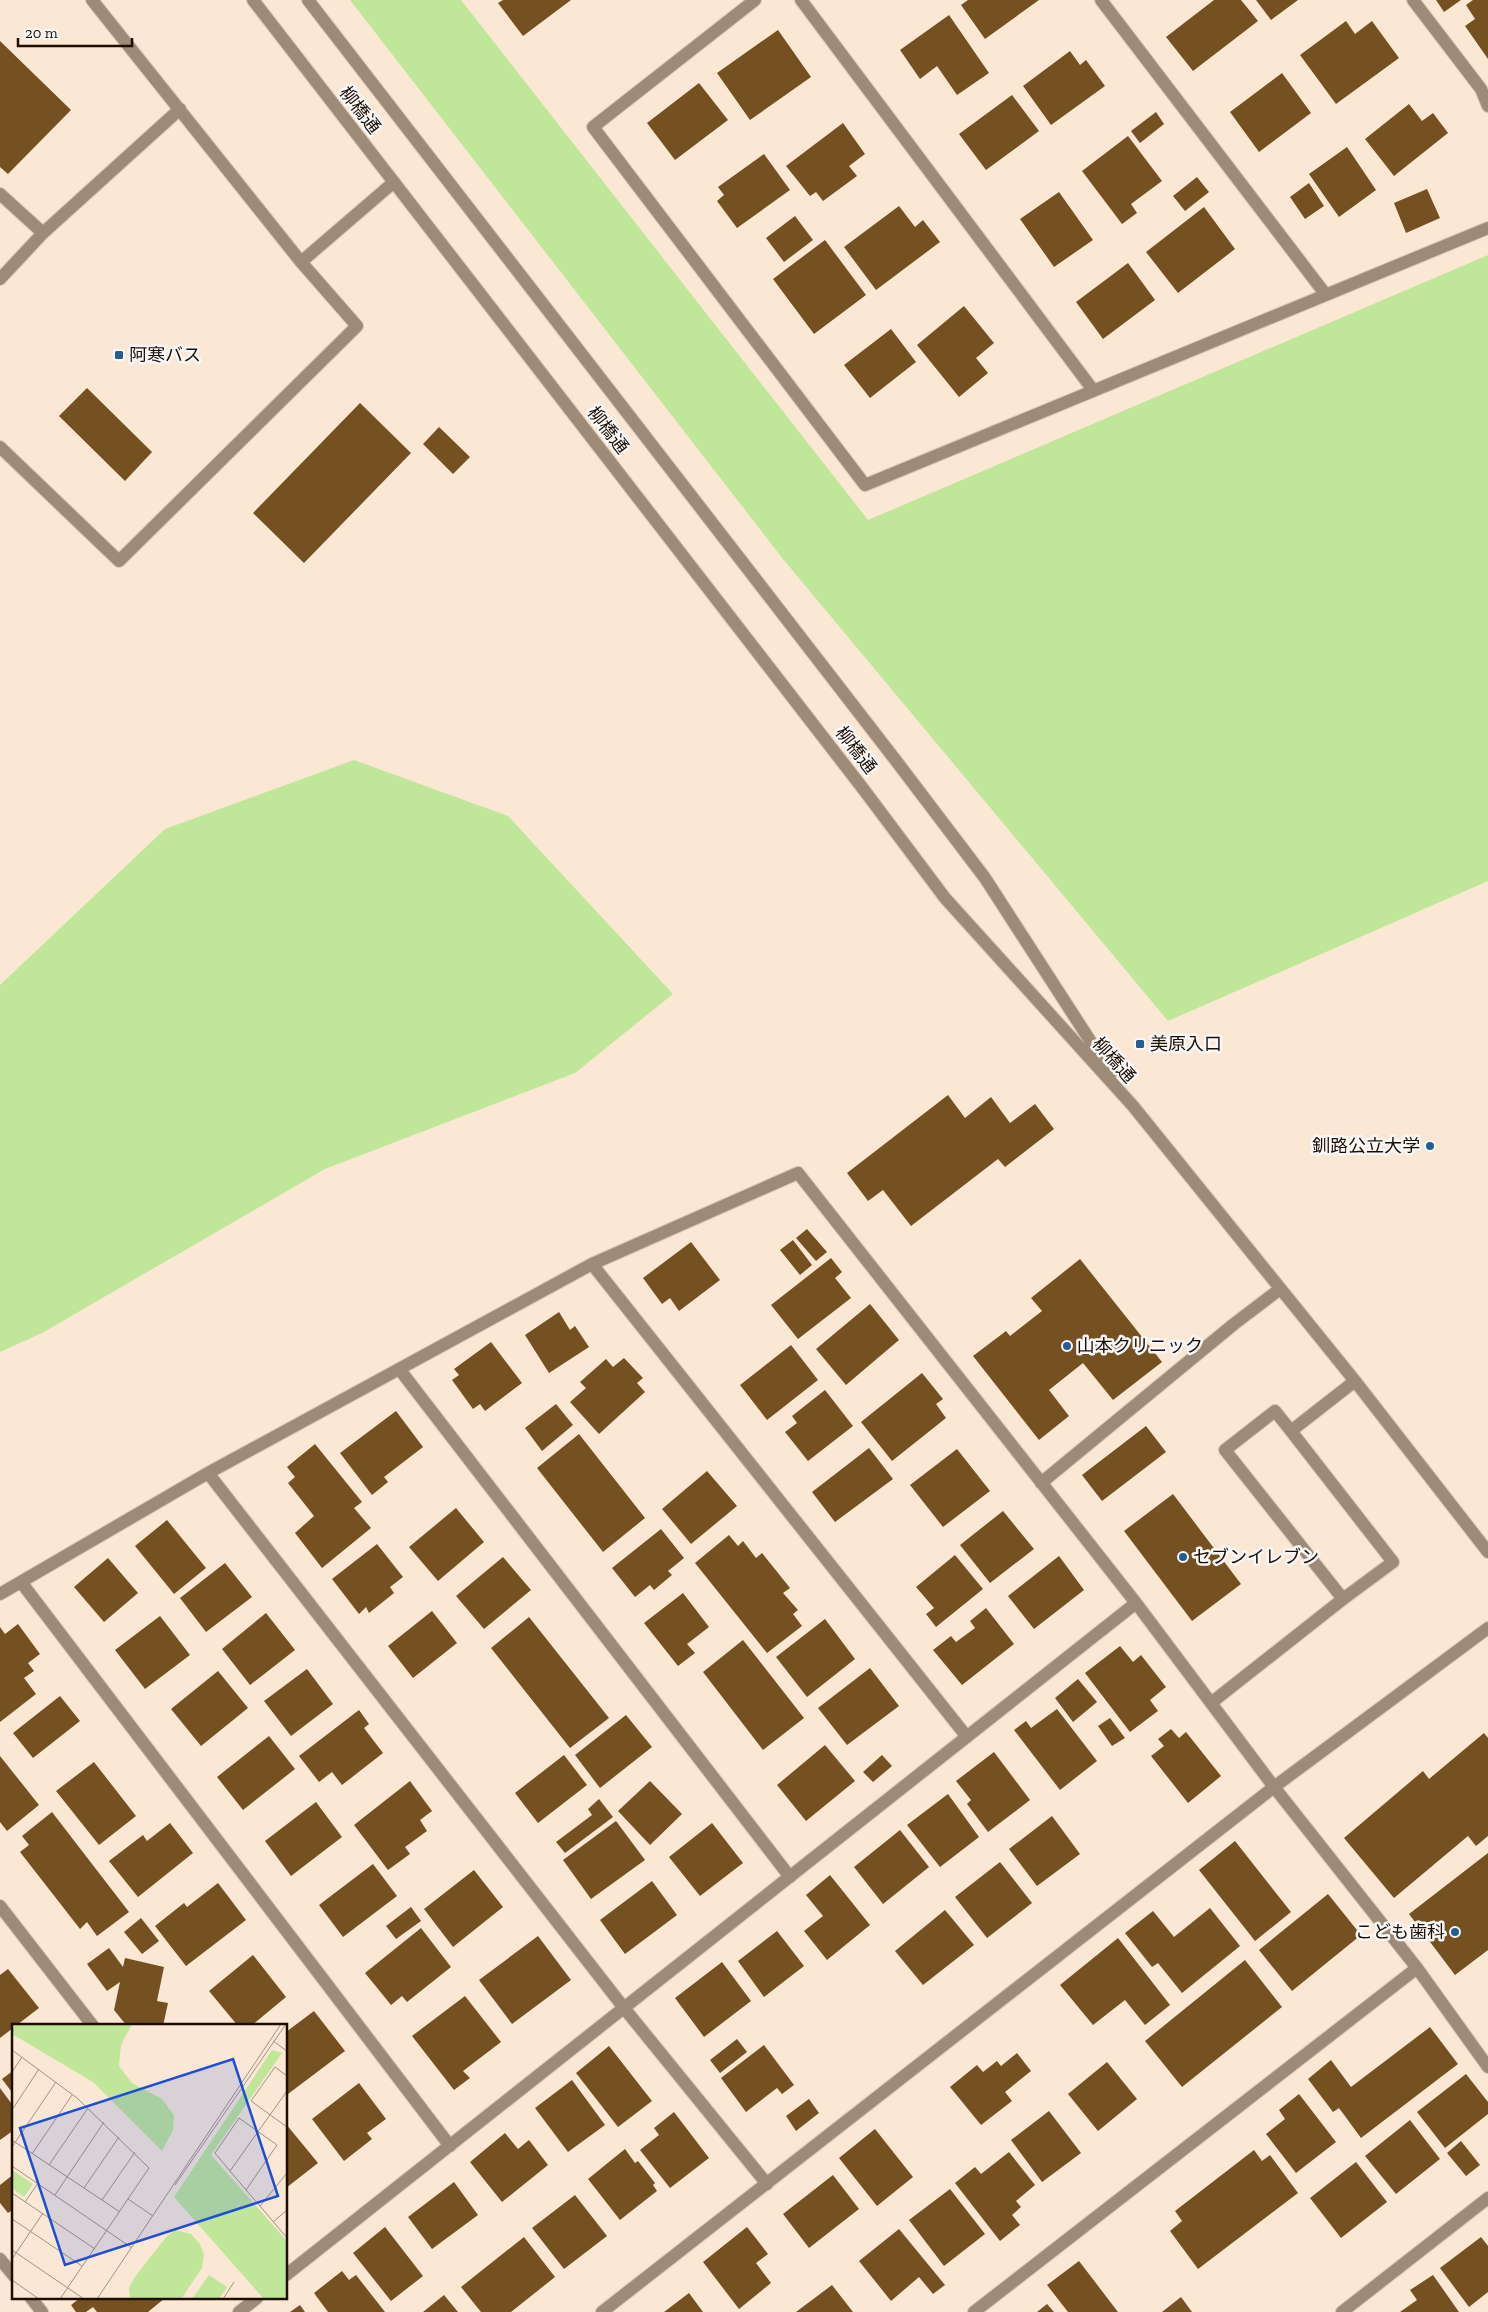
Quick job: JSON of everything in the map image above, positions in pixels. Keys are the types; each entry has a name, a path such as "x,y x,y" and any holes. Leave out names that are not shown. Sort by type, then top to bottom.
{"street":[{"path":"0,447 119,561 357,326 301,262 92,0"},
{"name":"柳橋通","path":"253,0 852,774 945,898 1133,1106"},
{"name":"柳橋通","path":"308,0 881,740 985,878 1133,1106"},
{"path":"754,0 593,127 865,484 1488,228"},
{"path":"802,0 1093,390"},
{"path":"1101,0 1326,295"},
{"path":"1413,0 1481,89 1488,106"},
{"path":"0,279 42,233 180,109"},
{"path":"301,262 394,182"},
{"path":"0,194 42,233"},
{"path":"1133,1106 1355,1381 1488,1552"},
{"path":"0,1594 208,1473 592,1264 798,1173 1136,1604 1274,1787 1417,1968 1488,2068"},
{"path":"592,1264 967,1737"},
{"path":"1041,1483 1234,1324 1280,1289"},
{"path":"400,1370 790,1877"},
{"path":"1291,1431 1355,1381"},
{"path":"1211,1703 1393,1562 1275,1411 1225,1450 1343,1599"},
{"path":"208,1473 624,2008 766,2184"},
{"path":"21,1582 450,2146"},
{"path":"288,2273 1136,1604"},
{"path":"602,2312 1274,1787 1488,1628"},
{"path":"0,1906 91,2024"},
{"path":"974,2312 1417,1968"},
{"path":"1342,2312 1488,2198"},
{"path":"0,2259 12,2274"},
{"path":"33,2300 42,2312"},
{"path":"239,2312 254,2300"}],"green space":[{"path":"350,0 461,0 868,520 1488,255 1488,881 1168,1021 783,559"},
{"path":"354,760 508,816 673,994 575,1073 325,1169 42,1333 0,1352 0,985 165,829"}],"building":[{"path":"503,0 571,0 523,36 498,3"},
{"path":"968,0 1039,0 985,39 961,5"},
{"path":"1214,0 1241,0 1258,21 1193,71 1166,37"},
{"path":"1256,0 1298,0 1271,20"},
{"path":"1436,0 1461,0 1444,12"},
{"path":"1473,0 1488,0 1488,59 1465,26 1475,19 1466,5"},
{"path":"949,15 989,73 957,95 937,66 920,79 900,50"},
{"path":"1346,21 1355,34 1372,21 1399,58 1336,104 1300,55"},
{"path":"778,30 811,77 750,120 717,73"},
{"path":"0,41 71,110 8,174 0,167"},
{"path":"1070,51 1080,65 1086,60 1105,86 1051,125 1023,86"},
{"path":"1282,73 1311,113 1259,152 1230,112"},
{"path":"699,83 728,120 675,160 647,123"},
{"path":"1012,95 1039,131 986,170 959,134"},
{"path":"1409,104 1422,121 1433,113 1448,133 1394,176 1365,139"},
{"path":"1156,112 1164,124 1140,143 1131,131"},
{"path":"843,123 865,154 849,166 857,176 823,201 816,192 810,196 786,166"},
{"path":"1128,136 1162,181 1131,204 1137,213 1122,224 1082,171"},
{"path":"1347,147 1376,190 1339,217 1309,174"},
{"path":"764,154 790,190 737,228 717,201 724,195 718,187"},
{"path":"1197,177 1209,192 1185,211 1173,196"},
{"path":"1309,183 1324,206 1305,219 1290,197"},
{"path":"1427,189 1440,218 1406,233 1394,203"},
{"path":"1059,192 1093,240 1054,267 1020,219"},
{"path":"899,206 915,227 923,220 940,242 876,290 844,247"},
{"path":"1204,207 1235,249 1178,293 1146,252"},
{"path":"795,216 813,240 784,262 766,238"},
{"path":"825,240 866,295 814,334 773,279"},
{"path":"1128,263 1155,300 1103,339 1076,302"},
{"path":"964,306 994,343 976,358 988,373 959,397 917,345"},
{"path":"891,329 916,362 870,398 844,365"},
{"path":"87,388 152,452 125,481 59,416"},
{"path":"360,403 411,453 304,563 253,513"},
{"path":"439,427 470,457 453,474 423,444"},
{"path":"948,1095 965,1118 991,1097 1010,1123 1035,1104 1054,1129 1005,1167 998,1159 911,1226 883,1190 868,1201 847,1173"},
{"path":"807,1229 827,1252 816,1261 796,1238"},
{"path":"793,1240 812,1265 800,1275 780,1250"},
{"path":"691,1242 720,1280 679,1311 670,1298 662,1304 643,1278"},
{"path":"831,1258 842,1272 835,1278 851,1298 798,1339 771,1305"},
{"name":"山本クリニック","path":"1080,1259 1162,1362 1113,1400 1083,1363 1049,1390 1069,1416 1039,1440 973,1356 1006,1331 1010,1336 1042,1311 1031,1298"},
{"path":"870,1304 899,1340 846,1385 816,1349"},
{"path":"559,1312 570,1330 575,1326 589,1347 549,1373 525,1335"},
{"path":"491,1342 522,1383 485,1411 480,1404 473,1409 452,1380 459,1375 454,1369"},
{"path":"791,1345 818,1380 767,1420 740,1385"},
{"path":"624,1358 643,1378 637,1383 645,1392 599,1434 570,1402 586,1388 580,1382 606,1359 613,1367"},
{"path":"922,1373 943,1399 936,1404 946,1418 892,1461 861,1422"},
{"path":"825,1390 853,1426 808,1461 785,1432 797,1423 792,1416"},
{"path":"556,1404 573,1425 542,1451 525,1428"},
{"path":"396,1411 423,1447 384,1477 388,1482 372,1495 340,1453"},
{"path":"1146,1426 1166,1452 1102,1501 1082,1475"},
{"path":"579,1434 645,1518 603,1552 537,1468"},
{"path":"315,1444 362,1502 354,1508 371,1528 322,1568 295,1533 314,1516 288,1483 295,1477 287,1467"},
{"path":"869,1448 893,1479 835,1522 812,1492"},
{"path":"957,1449 990,1491 943,1527 910,1485"},
{"path":"707,1471 737,1506 691,1544 662,1509"},
{"name":"セブンイレブン","path":"1173,1494 1241,1584 1192,1621 1124,1531"},
{"path":"456,1508 484,1542 438,1581 409,1547"},
{"path":"1003,1511 1034,1549 990,1583 960,1545"},
{"path":"167,1520 206,1568 174,1594 135,1546"},
{"path":"661,1529 684,1558 668,1571 672,1575 654,1590 650,1585 635,1597 612,1568"},
{"path":"729,1535 738,1546 743,1541 756,1558 762,1553 790,1588 783,1593 798,1610 793,1614 802,1626 767,1653 695,1563"},
{"path":"377,1544 403,1577 390,1587 394,1593 369,1613 366,1607 359,1614 332,1579"},
{"path":"955,1555 983,1589 936,1627 926,1614 934,1608 916,1587"},
{"path":"1059,1556 1084,1590 1034,1629 1008,1596"},
{"path":"503,1557 531,1590 484,1629 456,1596"},
{"path":"108,1558 138,1593 104,1622 74,1587"},
{"path":"225,1563 252,1597 206,1632 180,1598"},
{"path":"683,1593 709,1627 687,1644 695,1653 678,1666 644,1623"},
{"path":"986,1608 1014,1644 962,1685 933,1650 951,1636 956,1642 975,1628 970,1621"},
{"path":"432,1611 457,1643 413,1678 388,1646"},
{"path":"266,1613 295,1650 250,1685 222,1649"},
{"path":"160,1616 190,1655 145,1689 115,1650"},
{"path":"529,1617 609,1718 570,1748 491,1648"},
{"path":"825,1619 855,1659 807,1697 776,1657"},
{"path":"18,1624 40,1654 28,1663 34,1671 24,1678 36,1694 0,1722 0,1627 5,1634"},
{"path":"743,1640 804,1718 763,1750 703,1672"},
{"path":"1120,1646 1133,1662 1141,1655 1166,1687 1150,1700 1158,1711 1130,1732 1085,1673"},
{"path":"870,1668 899,1706 847,1745 818,1708"},
{"path":"307,1669 333,1704 291,1736 264,1701"},
{"path":"218,1671 248,1708 201,1746 171,1709"},
{"path":"1078,1679 1097,1702 1073,1722 1055,1698"},
{"path":"60,1696 80,1721 33,1758 13,1733"},
{"path":"1057,1709 1097,1761 1060,1790 1014,1730 1026,1721 1031,1728"},
{"path":"359,1710 369,1724 364,1728 383,1753 342,1785 332,1772 319,1782 299,1756"},
{"path":"626,1715 652,1747 600,1788 575,1755"},
{"path":"1110,1718 1125,1738 1112,1746 1098,1726"},
{"path":"1171,1729 1179,1738 1186,1732 1221,1776 1188,1803 1151,1756 1164,1746 1158,1739"},
{"path":"1484,1733 1488,1738 1488,1836 1476,1846 1468,1836 1394,1898 1344,1838 1423,1771 1429,1779"},
{"path":"269,1736 295,1769 243,1810 217,1777"},
{"path":"825,1745 855,1781 806,1821 777,1785"},
{"path":"994,1752 1030,1800 988,1832 967,1804 971,1800 956,1781"},
{"path":"564,1755 587,1785 538,1823 515,1793"},
{"path":"882,1755 892,1766 873,1782 863,1772"},
{"path":"0,1756 39,1805 7,1831 0,1822"},
{"path":"94,1762 136,1816 99,1845 56,1791"},
{"path":"410,1781 432,1811 420,1820 427,1831 405,1847 410,1854 388,1870 354,1825"},
{"path":"650,1781 682,1814 650,1845 618,1811"},
{"path":"948,1794 979,1837 940,1867 907,1825"},
{"path":"599,1799 613,1817 565,1853 556,1842 592,1815 588,1809"},
{"path":"316,1802 342,1837 291,1876 265,1841"},
{"path":"52,1812 129,1912 97,1936 87,1922 80,1929 20,1852 29,1845 22,1836"},
{"path":"1052,1816 1080,1854 1037,1886 1009,1849"},
{"path":"616,1821 645,1860 591,1899 563,1860"},
{"path":"170,1823 193,1853 138,1897 109,1861 143,1835 147,1841"},
{"path":"712,1823 743,1863 700,1896 669,1857"},
{"path":"900,1830 929,1867 883,1904 854,1867"},
{"path":"1235,1841 1291,1912 1255,1941 1199,1870"},
{"name":"こども歯科","path":"1488,1853 1488,1950 1455,1975 1409,1914"},
{"path":"1000,1862 1032,1903 987,1938 955,1897"},
{"path":"373,1864 397,1896 343,1937 319,1905"},
{"path":"474,1870 503,1907 453,1947 424,1909"},
{"path":"830,1875 870,1925 827,1960 804,1931 823,1916 806,1895"},
{"path":"652,1881 677,1915 625,1954 600,1920"},
{"path":"218,1883 246,1920 186,1966 155,1926 184,1903 187,1907"},
{"path":"1328,1894 1361,1935 1292,1991 1259,1950"},
{"path":"411,1907 421,1921 396,1939 386,1926"},
{"path":"1210,1908 1240,1946 1182,1993 1158,1963 1152,1967 1125,1933 1153,1911 1174,1937"},
{"path":"945,1910 974,1945 923,1985 895,1951"},
{"path":"141,1918 159,1941 142,1954 124,1932"},
{"path":"421,1928 451,1967 407,2002 402,1996 391,2005 365,1973"},
{"path":"777,1931 804,1966 764,1997 738,1961"},
{"path":"538,1936 571,1980 512,2024 479,1980"},
{"path":"1118,1938 1170,2005 1145,2025 1125,2000 1093,2025 1060,1985"},
{"path":"109,1948 123,1967 125,1958 164,1967 157,2001 168,2003 163,2024 125,2024 114,2010 120,1982 107,1991 87,1964"},
{"path":"253,1955 286,1997 253,2024 236,2024 209,1991"},
{"path":"1245,1960 1282,2007 1182,2087 1145,2041"},
{"path":"722,1962 751,2001 704,2037 675,1998"},
{"path":"8,1969 39,2008 18,2024 12,2024 12,2029 0,2038 0,1975"},
{"path":"465,1996 501,2042 463,2071 470,2078 454,2090 412,2036"},
{"path":"314,2011 345,2051 288,2094 288,2030"},
{"path":"1430,2027 1458,2064 1361,2138 1339,2108 1333,2112 1308,2079 1331,2060 1351,2087"},
{"path":"737,2039 747,2052 720,2073 710,2060"},
{"path":"764,2045 794,2085 782,2094 777,2088 746,2112 721,2078"},
{"path":"609,2046 652,2101 618,2127 576,2073"},
{"path":"1017,2053 1031,2071 1005,2092 1012,2101 981,2125 950,2087 977,2065 983,2072 997,2061 1001,2066"},
{"path":"1107,2062 1137,2099 1098,2131 1068,2094"},
{"path":"12,2072 12,2092 2,2079"},
{"path":"1466,2074 1488,2102 1488,2114 1445,2148 1417,2112"},
{"path":"572,2080 605,2125 568,2152 535,2108"},
{"path":"359,2083 386,2119 367,2133 372,2139 344,2161 312,2119"},
{"path":"0,2088 12,2104 12,2131 0,2140"},
{"path":"1299,2094 1336,2142 1296,2173 1266,2134 1285,2119 1279,2110"},
{"path":"809,2099 819,2113 796,2131 786,2116"},
{"path":"1049,2111 1081,2153 1042,2182 1011,2140"},
{"path":"674,2112 709,2158 670,2188 640,2150 659,2135 654,2128"},
{"path":"1410,2120 1440,2159 1396,2194 1365,2156"},
{"path":"288,2126 318,2163 288,2186"},
{"path":"875,2129 913,2177 877,2206 839,2158"},
{"path":"505,2133 518,2149 529,2140 548,2165 502,2202 470,2162"},
{"path":"1461,2141 1480,2165 1466,2176 1447,2153"},
{"path":"625,2149 635,2163 638,2161 655,2183 653,2185 657,2191 620,2220 588,2179"},
{"path":"1254,2150 1262,2161 1270,2155 1298,2193 1198,2269 1170,2231 1182,2221 1175,2211"},
{"path":"1009,2152 1035,2185 1016,2201 1021,2207 1012,2215 1020,2225 1000,2241 955,2183 975,2167 981,2174"},
{"path":"1356,2162 1387,2202 1341,2238 1310,2198"},
{"path":"833,2175 859,2209 809,2248 783,2214"},
{"path":"12,2176 12,2210 8,2213 0,2203 0,2185"},
{"path":"454,2182 478,2215 432,2249 408,2217"},
{"path":"950,2189 985,2234 944,2266 909,2220"},
{"path":"575,2195 607,2236 564,2269 532,2228"},
{"path":"385,2227 423,2276 391,2301 353,2253"},
{"path":"747,2227 768,2254 756,2263 771,2283 739,2309 703,2262"},
{"path":"899,2229 945,2285 933,2294 919,2277 891,2301 859,2261"},
{"path":"524,2237 555,2277 511,2312 481,2312 461,2287"},
{"path":"1481,2237 1488,2246 1488,2292 1469,2307 1440,2268"},
{"path":"1079,2261 1118,2312 1068,2312 1047,2285"},
{"path":"342,2271 349,2280 356,2275 385,2312 328,2312 314,2293"},
{"path":"1433,2275 1459,2312 1400,2312 1417,2300 1410,2290"},
{"path":"832,2285 853,2312 796,2312"},
{"path":"689,2293 703,2312 664,2312"},
{"path":"444,2295 458,2312 423,2312"},
{"path":"1181,2297 1192,2312 1162,2312"},
{"path":"77,2300 163,2300 148,2312 97,2312 93,2307 86,2312 76,2312 71,2305"},
{"path":"1047,2304 1054,2312 1037,2312"},
{"path":"300,2305 305,2312 290,2312"}],"place":[{"name":"阿寒バス","path":"119,355"},
{"name":"美原入口","path":"1140,1044"},
{"name":"釧路公立大学","path":"1430,1146"},
{"name":"山本クリニック","path":"1067,1346"},
{"name":"セブンイレブン","path":"1183,1557"},
{"name":"こども歯科","path":"1455,1932"}]}
